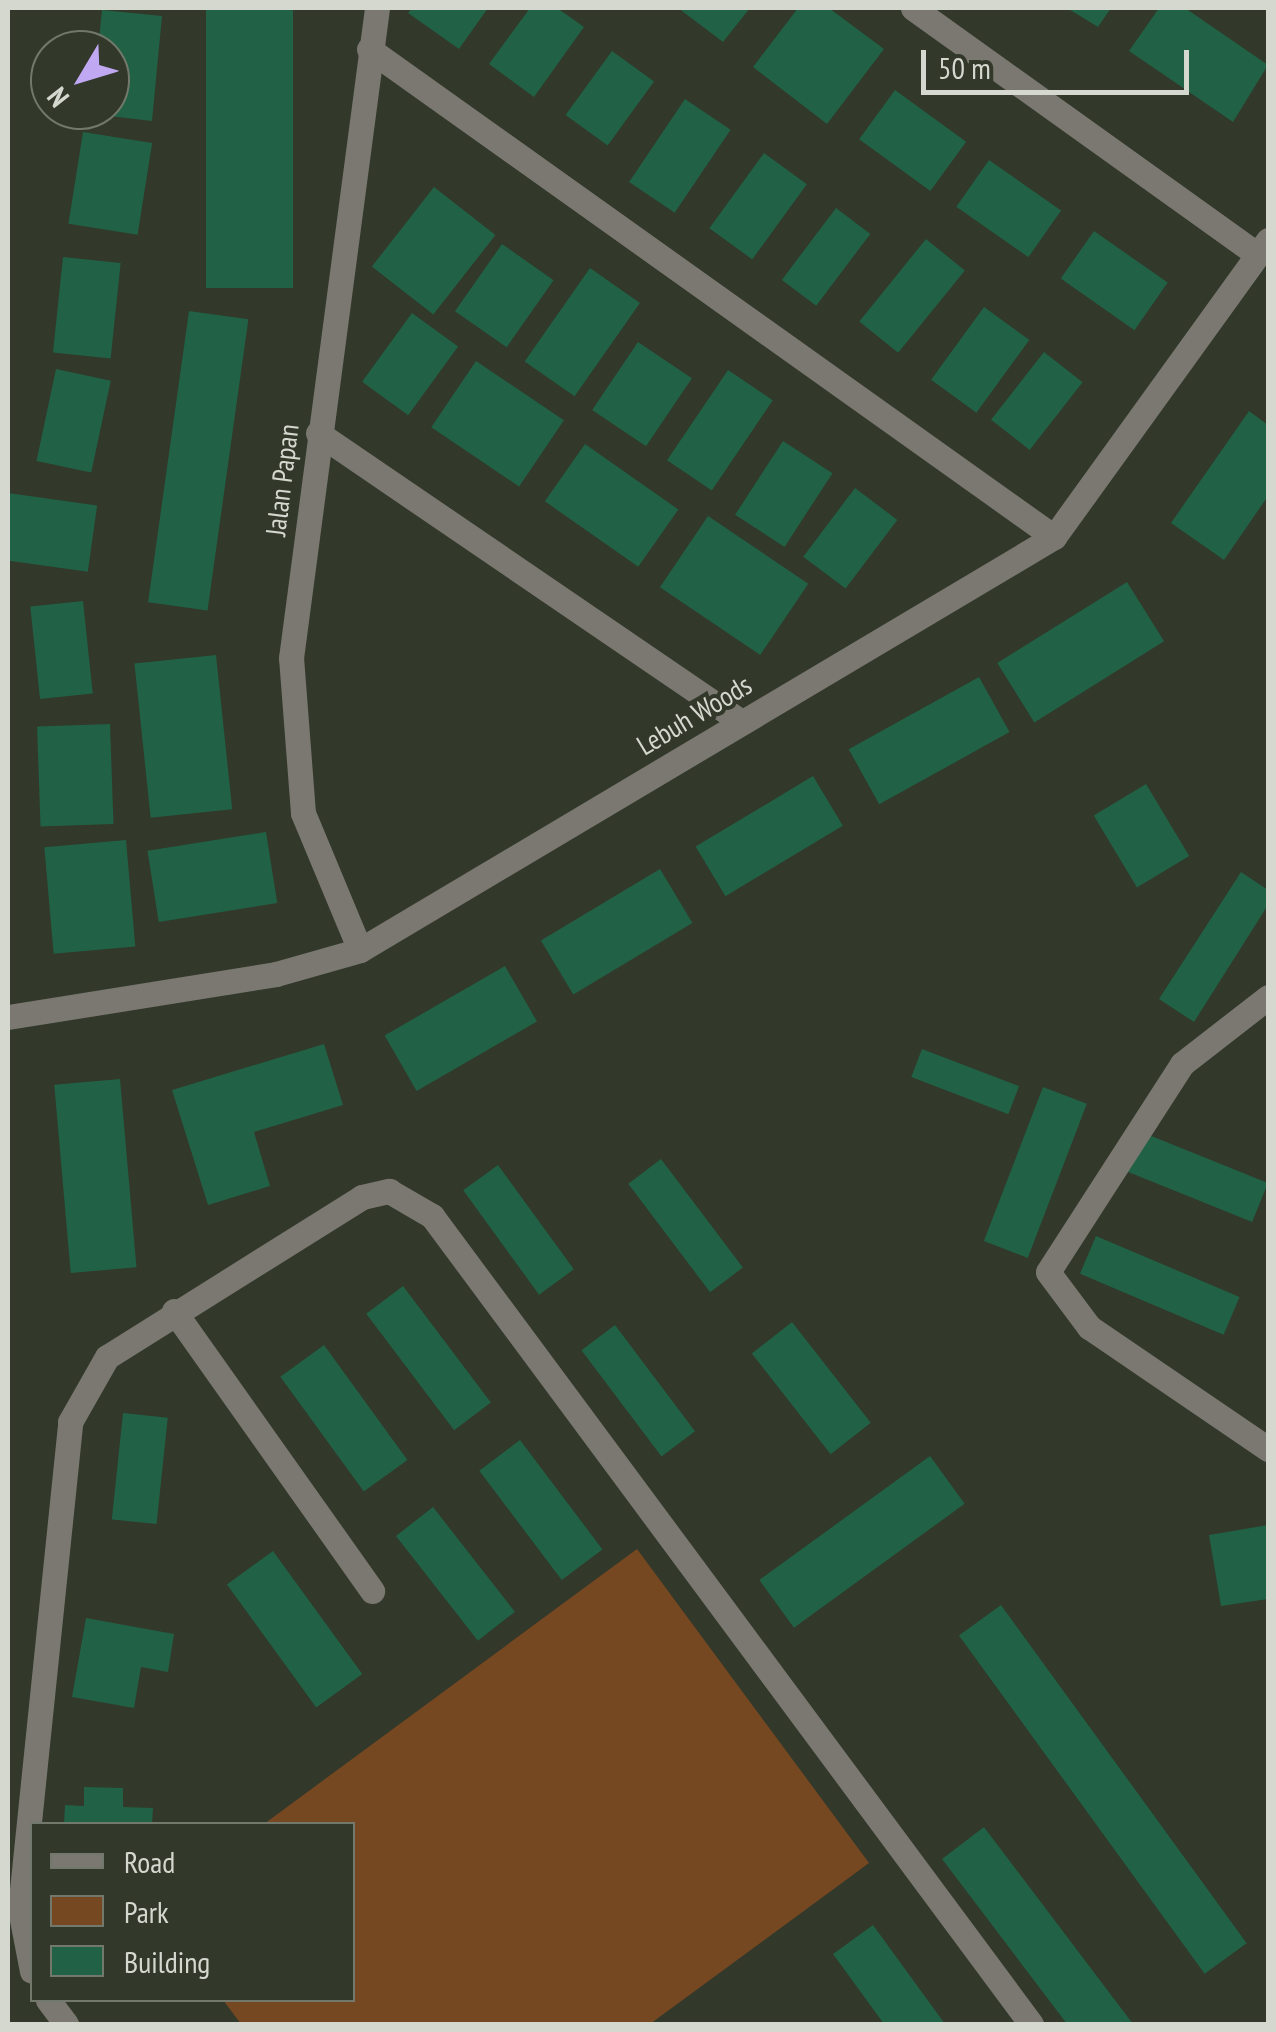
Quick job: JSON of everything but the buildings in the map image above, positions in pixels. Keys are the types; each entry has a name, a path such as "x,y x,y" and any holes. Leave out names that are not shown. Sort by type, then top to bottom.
{"street":[{"name":"Jalan Papan","path":"360,950 303,812 291,658 377,8"},
{"path":"913,8 1263,248"},
{"path":"369,49 1054,536"},
{"name":"Lebuh Woods","path":"8,1017 276,974 360,950 1054,536 1263,248"},
{"path":"318,432 740,721"},
{"path":"1268,997 1182,1064 1048,1272 1089,1326 1268,1449"},
{"path":"30,1961 20,1909 70,1422 107,1357 174,1311 362,1198 389,1191 432,1216 1032,2024"},
{"path":"174,1311 372,1591"},
{"path":"50,2002 66,2024"}],"green space":[{"path":"637,1549 869,1863 650,2024 241,2024 224,2002 355,2002 355,1822 267,1822"}]}
